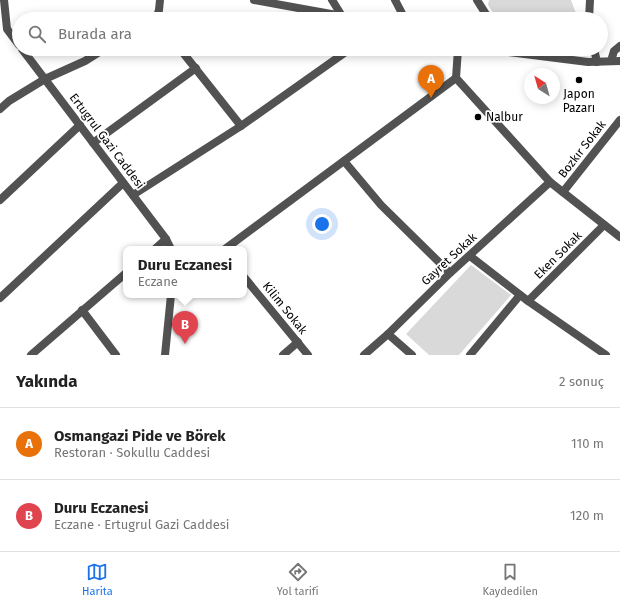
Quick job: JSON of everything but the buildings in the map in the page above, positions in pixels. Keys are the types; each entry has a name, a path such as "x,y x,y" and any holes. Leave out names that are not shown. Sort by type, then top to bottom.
{"street":[{"path":"158,12 160,0"},
{"path":"254,0 315,12"},
{"path":"332,0 341,12"},
{"path":"395,0 401,12"},
{"path":"477,0 485,12"},
{"path":"589,12 590,0"},
{"path":"3,5 7,29 12,36"},
{"path":"611,61 614,51 620,46"},
{"name":"Ertugrul Gazi Caddesi","path":"27,56 166,239 170,246"},
{"path":"0,109 45,79 93,56"},
{"path":"186,56 241,126"},
{"path":"133,196 241,126 340,56"},
{"path":"458,56 456,78 550,182 620,237"},
{"path":"544,56 588,62 620,61"},
{"path":"596,56 597,62"},
{"path":"93,143 196,68"},
{"path":"229,246 456,78"},
{"name":"Bozkır Sokak","path":"563,192 620,120"},
{"path":"0,200 80,125"},
{"path":"344,161 381,205 450,273"},
{"name":"Gayret Sokak","path":"364,355 388,334 450,273 550,182"},
{"path":"0,298 123,183"},
{"name":"Eken Sokak","path":"528,301 604,225"},
{"path":"158,246 166,239"},
{"path":"470,256 528,301 606,355"},
{"path":"31,355 123,276"},
{"name":"Kilim Sokak","path":"247,281 308,355"},
{"path":"470,355 520,295"},
{"path":"165,355 171,298"},
{"path":"82,310 116,355"},
{"path":"388,334 412,355"},
{"path":"283,355 298,342"}],"shaded area":[{"path":"489,0 571,0 575,12 492,12 488,5"},
{"path":"471,265 511,295 459,355 429,355 406,334"}],"place":[{"name":"Japon Pazarı","path":"579,80"},
{"name":"Osmangazi Pide ve Börek","path":"431,98"},
{"name":"Nalbur","path":"478,117"},
{"name":"Duru Eczanesi","path":"185,344"}]}
